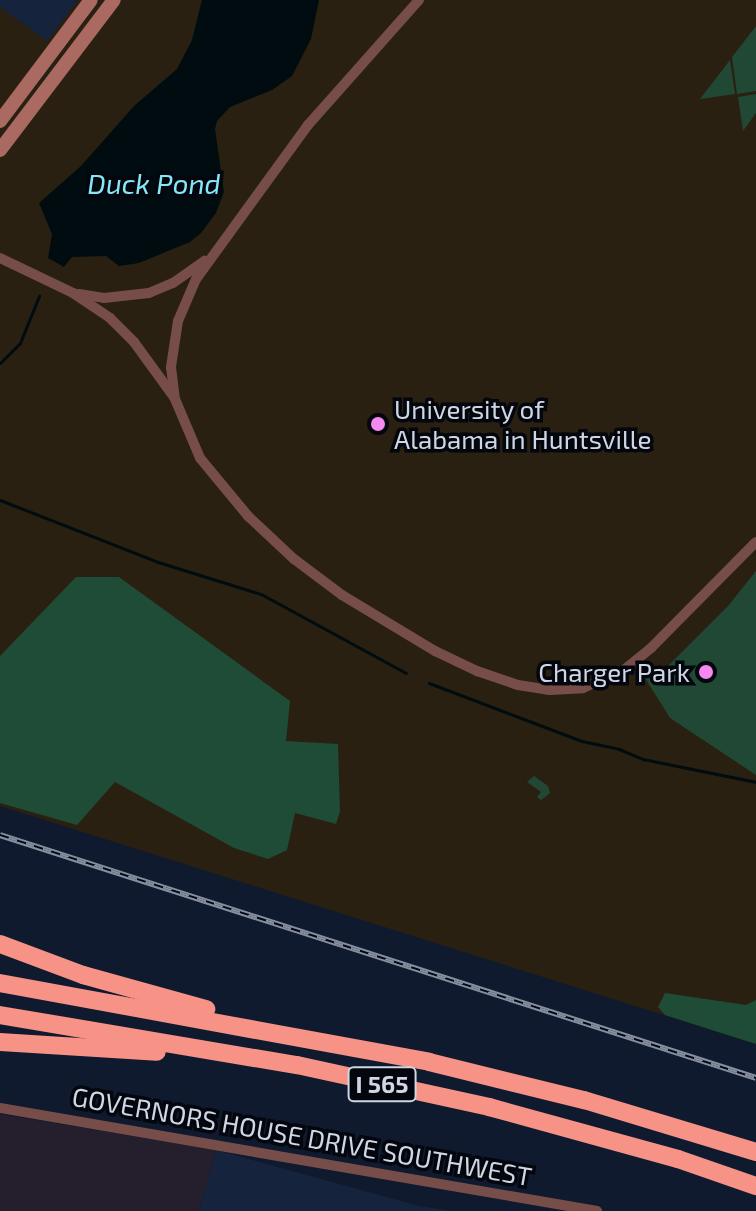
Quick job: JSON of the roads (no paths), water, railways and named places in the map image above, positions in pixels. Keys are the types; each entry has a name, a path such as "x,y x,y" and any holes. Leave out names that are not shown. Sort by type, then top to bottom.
{"highway":[{"path":"0,944 83,975 285,1033"},
{"name":"I 565","path":"0,983 285,1033 527,1085 756,1152"},
{"name":"I 565","path":"0,1015 297,1065 489,1107 678,1159 756,1186"},
{"path":"0,1042 229,1055"}],"main road":[{"path":"0,121 91,0"},
{"path":"0,150 114,0"}],"street":[{"path":"175,399 171,367 175,337 184,306 207,260 308,125 419,0"},
{"path":"0,258 73,293 110,318 134,342 175,399 200,458 248,516 294,559 342,595 435,651 491,676 550,690 583,688 608,680 651,648 756,542"},
{"path":"73,293 104,298 149,293 173,283 207,260"},
{"name":"GOVERNORS HOUSE DRIVE SOUTHWEST","path":"0,1108 597,1211"}],"water":[{"name":"Duck Pond","path":"202,0 319,0 311,39 292,76 272,90 230,107 217,121 215,129 224,192 216,213 201,233 190,242 139,263 119,266 106,256 72,257 64,267 48,258 52,234 39,203 81,166 134,106 177,69 192,40"}],"waterway":[{"path":"0,363 20,343 39,296"},
{"path":"0,500 158,562 261,594 406,673"},
{"path":"429,683 582,741 619,749 643,759 756,782"}],"railway":[{"path":"0,835 756,1078"}],"place":[{"name":"University of Alabama in Huntsville","path":"378,424"},
{"name":"Charger Park","path":"706,672"}]}
